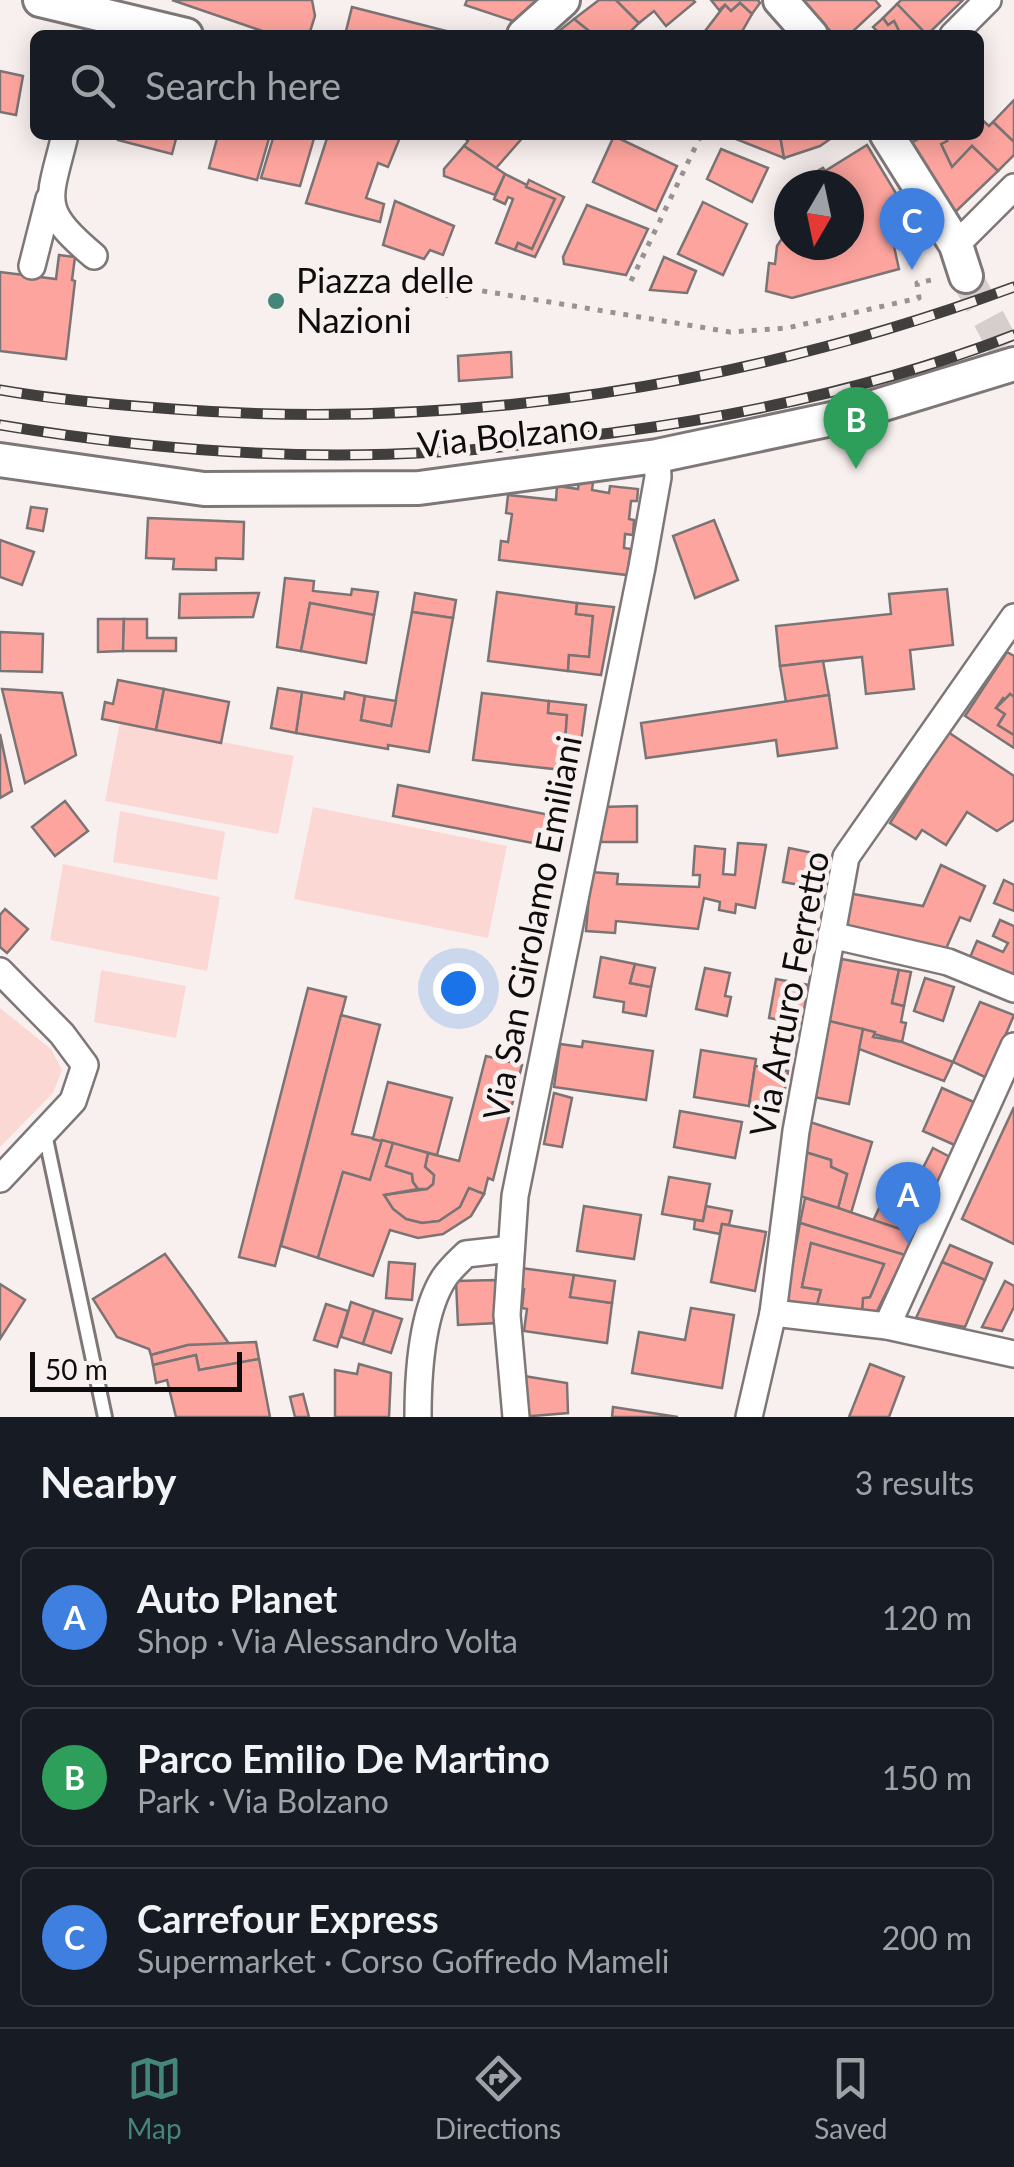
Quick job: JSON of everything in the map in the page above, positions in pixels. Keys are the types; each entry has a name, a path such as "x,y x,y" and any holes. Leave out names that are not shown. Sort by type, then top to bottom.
{"street":[{"path":"40,0 92,24 143,30"},
{"path":"530,30 563,0"},
{"path":"780,0 806,30"},
{"path":"958,30 988,0"},
{"path":"32,266 64,140"},
{"path":"890,140 953,267 1010,199"},
{"path":"49,199 62,227 94,256"},
{"name":"Via Bolzano","path":"0,460 204,488 418,488 657,456 840,417 1012,360"},
{"name":"Via San Girolamo Emiliani","path":"516,1417 507,1315 515,1196 642,567 658,477 657,456"},
{"name":"Via Arturo Ferretto","path":"749,1417 773,1314 796,1131 846,857 1014,617"},
{"path":"831,934 948,962 1014,989"},
{"path":"0,971 62,1034 84,1065 73,1102 0,1178"},
{"path":"886,1326 1014,1046"},
{"path":"418,1417 418,1370 430,1314 443,1279 466,1254 512,1249"},
{"path":"773,1314 886,1326 1012,1347"}],"lane":[{"path":"45,1131 104,1417"}],"path":[{"path":"631,281 699,140"},
{"path":"445,296 465,288 730,332 787,328 918,298 917,283 953,267"}],"shaded area":[{"path":"120,722 294,756 278,834 105,801"},
{"path":"313,807 507,846 488,938 294,899"},
{"path":"120,811 225,832 217,880 113,862"},
{"path":"63,864 220,897 207,971 50,940"},
{"path":"101,970 186,986 176,1038 94,1022"},
{"path":"0,1008 51,1049 62,1070 53,1093 0,1147"}],"building":[{"path":"172,0 312,0 315,16 311,30 259,30"},
{"path":"467,0 538,0 513,21 465,5"},
{"path":"599,0 616,0 639,23 632,30 588,30 574,19"},
{"path":"616,0 695,2 666,26 654,11 639,23"},
{"path":"711,0 760,3 752,14 740,3 731,11 725,5 719,10"},
{"path":"802,0 875,0 880,6 854,30 829,30"},
{"path":"901,0 963,0 932,30 922,30 897,4"},
{"path":"740,3 752,14 743,30 706,30 725,5 731,11"},
{"path":"897,4 922,30 898,30 894,21 888,25 883,18"},
{"path":"352,7 442,30 346,30"},
{"path":"883,18 888,25 894,21 898,30 876,30 873,27"},
{"path":"574,19 588,30 560,30"},
{"path":"0,71 23,76 16,115 0,112"},
{"path":"1014,100 1014,142 993,122"},
{"path":"984,122 989,126 993,122 1014,142 1014,155 998,171 972,146 952,167 941,144 984,140"},
{"path":"118,140 176,140 172,154"},
{"path":"217,140 269,140 257,180 209,168"},
{"path":"272,140 314,140 300,186 261,178"},
{"path":"326,140 399,140 388,167 378,163 366,198 384,204 380,222 306,203"},
{"path":"521,140 496,168 464,146 468,141"},
{"path":"612,140 622,140 677,166 656,211 593,182"},
{"path":"739,140 781,140 784,158"},
{"path":"781,140 829,140 820,146 784,158"},
{"path":"916,140 946,140 941,144 952,167 972,146 998,171 949,218 907,145"},
{"path":"867,145 903,205 893,242 899,269 792,298 766,291 769,263 775,264 775,260 864,260 864,170 827,170"},
{"path":"464,146 505,174 495,195 444,176 444,169"},
{"path":"721,149 768,168 752,202 707,179"},
{"path":"505,174 555,199 532,249 518,243 515,250 496,243 513,199 508,197 505,204 494,199"},
{"path":"529,180 564,197 535,257 515,250 518,243 532,249 555,199 526,187"},
{"path":"395,201 454,226 443,255 430,250 424,259 383,245"},
{"path":"703,202 747,224 723,275 678,254"},
{"path":"587,205 648,229 626,275 564,264 563,257"},
{"path":"59,255 75,257 66,359 0,351 0,272 56,279"},
{"path":"664,257 696,271 687,293 650,290"},
{"path":"511,352 512,377 459,381 458,356"},
{"path":"579,481 593,482 592,490 609,493 610,486 638,489 637,501 631,501 629,519 634,520 633,535 625,534 624,548 631,549 627,575 499,560 501,541 508,542 512,514 506,513 508,495 556,500 557,486 578,489"},
{"path":"31,507 47,509 43,531 27,528"},
{"path":"148,518 244,522 243,559 216,558 216,570 173,569 174,559 146,558"},
{"path":"714,520 738,580 695,598 673,536"},
{"path":"0,540 34,552 22,585 0,577"},
{"path":"285,578 314,581 313,591 351,595 352,589 378,592 374,615 310,603 301,651 277,647"},
{"path":"947,589 953,645 910,650 914,689 866,694 862,657 780,666 776,626 891,614 889,594"},
{"path":"497,592 577,603 576,614 593,616 589,657 569,655 568,671 488,661"},
{"path":"259,593 253,617 179,618 180,594"},
{"path":"415,593 456,600 453,618 412,612"},
{"path":"310,603 374,615 366,663 301,651"},
{"path":"577,603 614,607 601,675 568,671 569,655 589,657 593,616 576,614"},
{"path":"412,612 453,618 429,752 296,733 302,692 344,699 345,692 365,696 361,720 391,726"},
{"path":"98,619 124,619 123,651 98,652"},
{"path":"124,619 147,619 147,638 176,638 176,651 123,651"},
{"path":"0,632 43,634 42,672 0,671"},
{"path":"1007,652 1014,656 1014,697 1010,694 1006,700 1003,698 996,708 1005,714 998,725 1014,735 1014,748 965,716"},
{"path":"823,661 829,695 786,702 780,666"},
{"path":"118,680 164,689 156,730 102,719 105,702 113,704"},
{"path":"278,688 302,692 296,733 271,728"},
{"path":"2,689 62,693 76,755 25,783"},
{"path":"164,689 229,702 221,743 156,730"},
{"path":"482,693 549,701 548,713 567,715 563,770 473,760"},
{"path":"1010,694 1014,697 1014,735 998,725 1005,714 996,708"},
{"path":"829,695 837,748 778,756 776,740 646,758 641,723"},
{"path":"365,696 396,701 391,726 361,720"},
{"path":"549,701 586,705 573,772 563,770 567,715 548,713"},
{"path":"948,732 1014,776 1014,820 997,831 967,812 946,845 922,830 916,839 890,823"},
{"path":"0,734 12,791 0,798"},
{"path":"398,785 565,818 559,848 393,816"},
{"path":"65,801 88,831 55,856 32,827"},
{"path":"637,806 637,842 601,842 601,807"},
{"path":"738,843 766,845 755,908 736,904 735,913 719,910 720,902 704,898 698,929 616,921 615,933 586,931 591,872 618,874 617,884 699,887 700,875 693,875 695,846 725,849 723,874 735,875"},
{"path":"789,848 823,855 817,888 783,882"},
{"path":"941,865 985,886 970,921 960,917 945,951 845,929 853,894 923,906"},
{"path":"1004,880 1014,885 1014,911 994,903"},
{"path":"5,909 28,929 7,953 0,947 0,915"},
{"path":"1000,920 1014,926 1014,983 968,962 977,941 1003,952 1008,943 993,936"},
{"path":"601,957 635,964 630,983 651,987 646,1016 623,1012 624,1002 594,997"},
{"path":"842,959 899,970 892,1003 904,1006 902,1042 829,1021"},
{"path":"635,964 655,968 651,987 630,983"},
{"path":"705,968 730,973 725,996 731,997 727,1016 696,1009"},
{"path":"899,970 911,972 904,1006 892,1003"},
{"path":"925,978 954,987 943,1021 914,1011"},
{"path":"776,979 809,985 802,1024 769,1018"},
{"path":"308,988 346,997 275,1266 239,1257"},
{"path":"980,1002 1014,1015 987,1078 953,1062"},
{"path":"341,1015 380,1025 352,1134 382,1140 370,1180 343,1172 318,1258 281,1246"},
{"path":"829,1021 863,1029 849,1104 814,1097"},
{"path":"863,1029 875,1032 873,1037 902,1042 953,1062 944,1081 859,1049"},
{"path":"583,1041 653,1051 646,1100 554,1087 560,1044 582,1047"},
{"path":"701,1050 756,1059 749,1106 694,1097"},
{"path":"486,1056 522,1065 493,1180 488,1178 484,1194 469,1188 460,1207 439,1221 422,1223 406,1219 384,1195 427,1189 433,1184 434,1175 425,1167 428,1153 459,1161"},
{"path":"755,1066 788,1071 781,1111 749,1106"},
{"path":"388,1082 452,1098 437,1155 373,1139"},
{"path":"942,1088 976,1103 957,1146 923,1131"},
{"path":"554,1093 572,1098 562,1147 544,1144"},
{"path":"1014,1107 1014,1244 962,1219"},
{"path":"680,1111 742,1122 735,1158 674,1147"},
{"path":"810,1122 872,1142 851,1213 838,1208 847,1174 831,1167 831,1160 805,1152"},
{"path":"382,1140 393,1143 386,1166 412,1174 418,1189 384,1195 406,1219 422,1223 439,1221 460,1207 469,1188 484,1194 471,1216 443,1234 418,1238 390,1230 373,1276 318,1258 343,1172 370,1180"},
{"path":"393,1143 428,1153 425,1167 434,1175 433,1184 418,1189 412,1174 386,1166"},
{"path":"933,1148 952,1158 939,1186 919,1176"},
{"path":"805,1152 831,1160 831,1167 847,1174 838,1208 797,1195"},
{"path":"669,1177 710,1184 703,1221 662,1214"},
{"path":"900,1180 936,1193 915,1234 873,1221 890,1185 898,1187"},
{"path":"805,1198 915,1234 905,1255 800,1223"},
{"path":"584,1206 641,1215 634,1259 577,1251"},
{"path":"706,1206 732,1211 729,1225 722,1224 720,1234 694,1229 695,1220 703,1221"},
{"path":"800,1223 905,1255 876,1313 862,1311 863,1298 870,1297 884,1264 811,1243 802,1287 821,1290 817,1305 786,1301"},
{"path":"722,1224 766,1232 755,1291 711,1282"},
{"path":"811,1243 884,1264 870,1297 863,1298 862,1311 817,1305 821,1290 802,1287"},
{"path":"950,1245 992,1263 985,1280 942,1262"},
{"path":"165,1254 230,1345 188,1345 151,1355 149,1349 117,1337 93,1299"},
{"path":"389,1262 415,1264 412,1300 386,1298"},
{"path":"942,1262 985,1280 965,1327 916,1318"},
{"path":"521,1268 574,1275 570,1297 612,1303 607,1343 524,1331 527,1309 522,1308 524,1289 518,1288"},
{"path":"574,1275 615,1281 612,1303 570,1297"},
{"path":"496,1280 498,1323 458,1325 456,1281"},
{"path":"1005,1281 1014,1286 1014,1307 1002,1331 982,1327"},
{"path":"0,1284 25,1300 0,1339"},
{"path":"351,1302 374,1310 363,1344 341,1337"},
{"path":"326,1304 348,1311 337,1347 314,1340"},
{"path":"691,1308 734,1315 722,1388 632,1373 639,1332 685,1340"},
{"path":"374,1310 402,1319 391,1353 363,1344"},
{"path":"256,1342 259,1359 199,1370 196,1355 153,1365 151,1355 188,1345"},
{"path":"196,1355 199,1370 259,1359 270,1417 176,1417 167,1380 156,1383 153,1365"},
{"path":"359,1364 391,1373 389,1417 335,1417 335,1370 357,1374"},
{"path":"870,1364 904,1377 889,1417 849,1417"},
{"path":"518,1375 567,1383 568,1413 521,1417"},
{"path":"303,1394 309,1417 295,1417 290,1397"},
{"path":"613,1407 678,1417 612,1417"}],"tunnel":[{"path":"966,276 1007,353"}],"railway":[{"path":"0,390 130,406 281,414 388,413 494,406 705,375 912,322 1014,287"},
{"path":"0,425 108,441 273,454 483,449 668,425 769,406 917,368 1014,335"}],"place":[{"name":"Carrefour Express","path":"912,270"},
{"name":"Piazza delle Nazioni","path":"276,301"},
{"name":"Parco Emilio De Martino","path":"856,469"},
{"name":"Auto Planet","path":"908,1244"}]}
